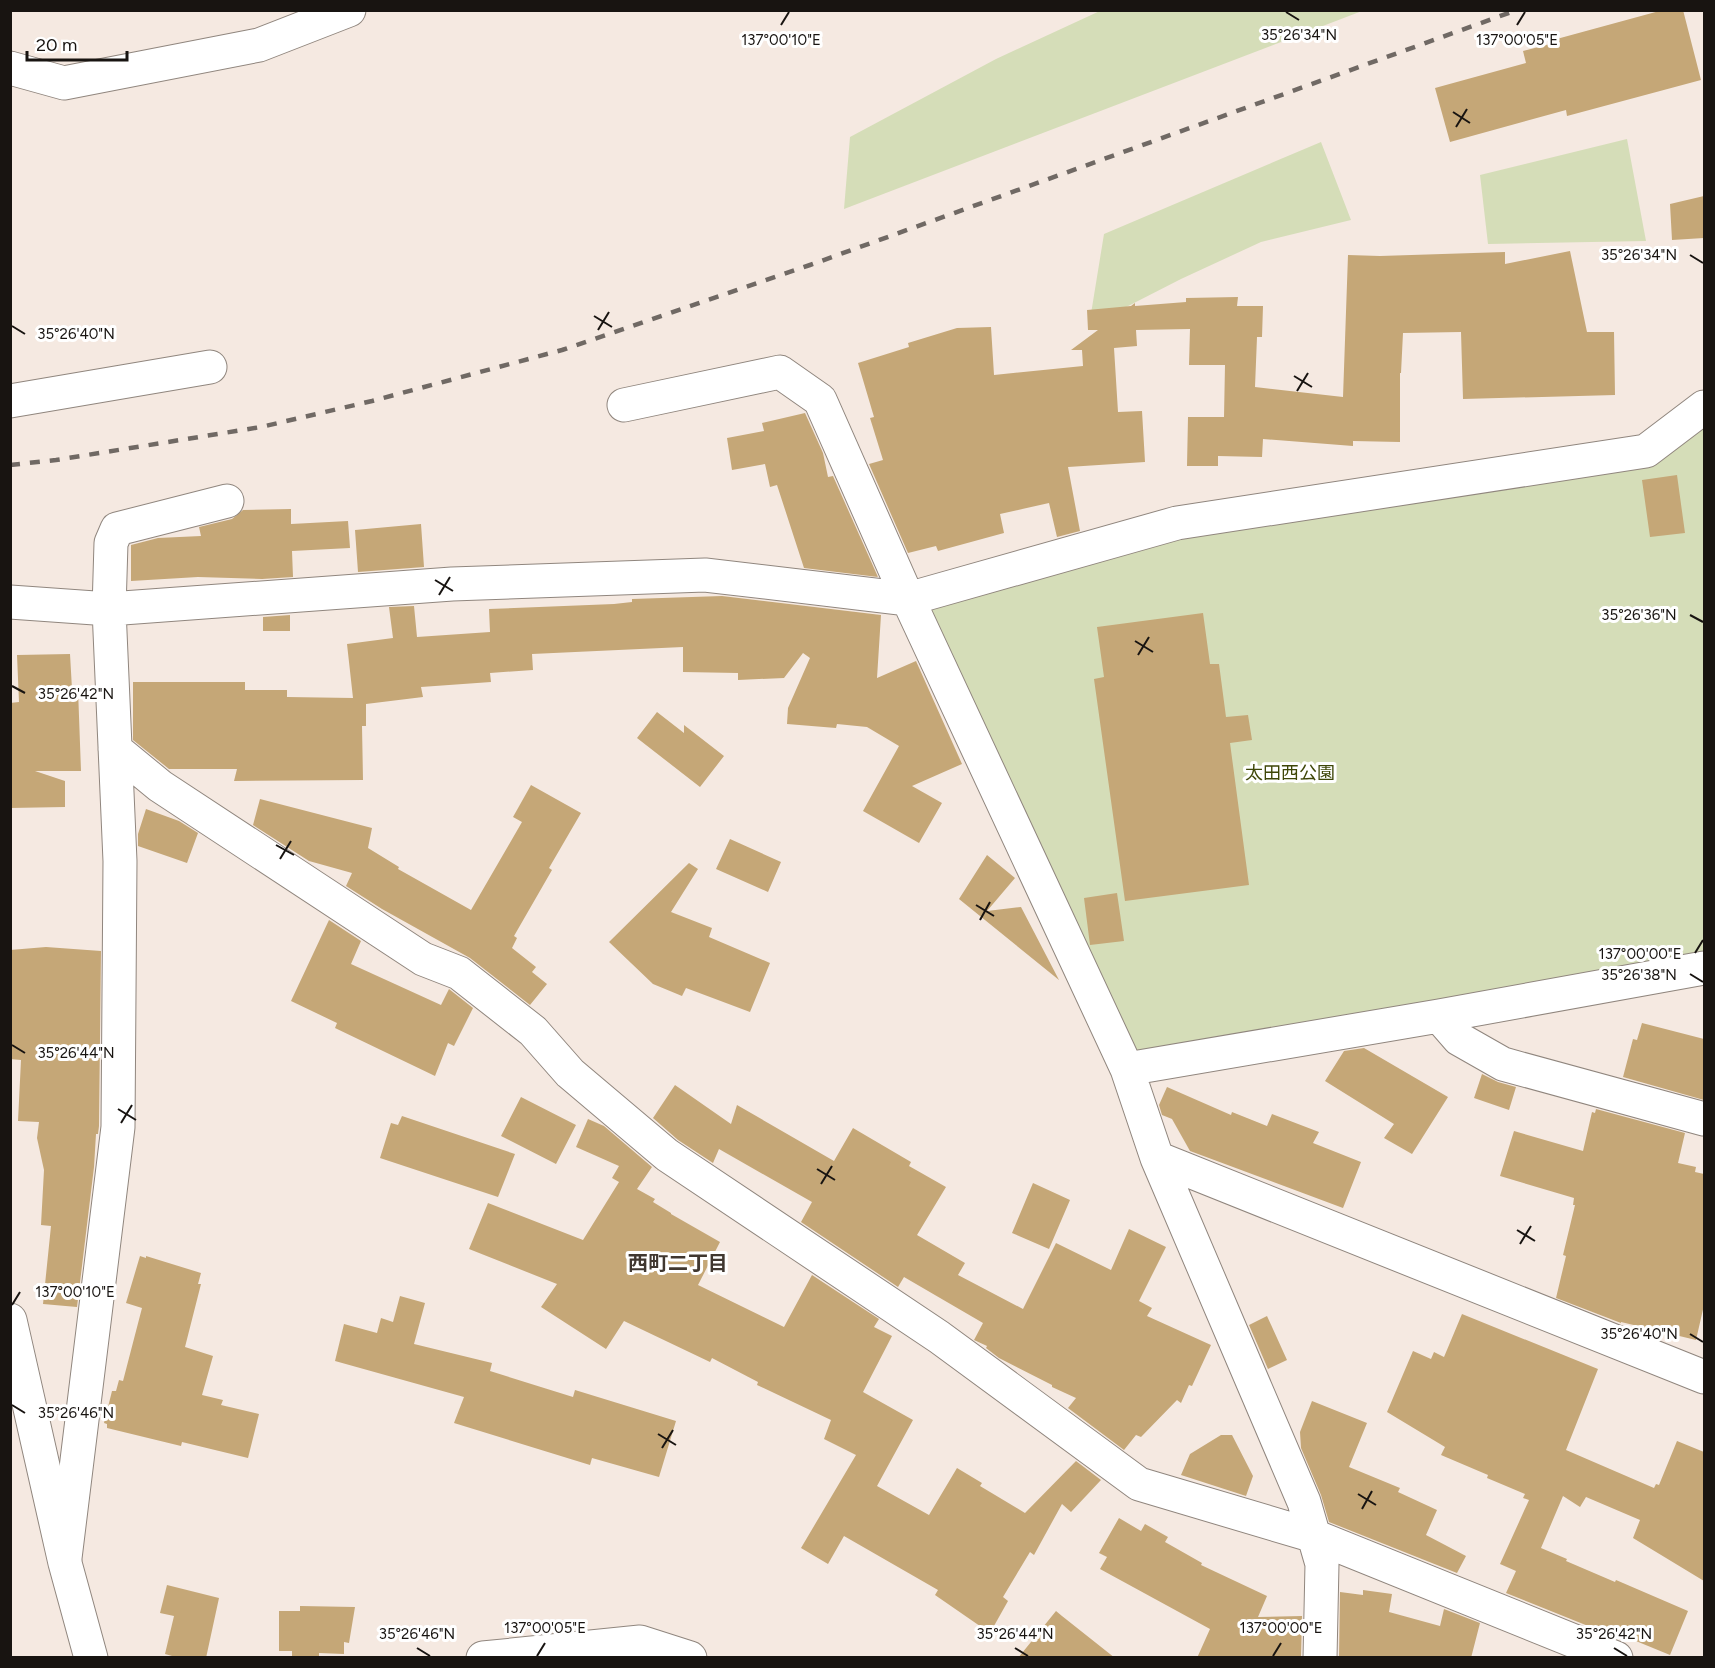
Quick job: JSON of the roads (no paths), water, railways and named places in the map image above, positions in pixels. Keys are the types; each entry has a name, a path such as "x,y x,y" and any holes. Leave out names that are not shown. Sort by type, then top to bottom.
{"street":[{"path":"10,68 64,83 259,45 349,10"},
{"path":"10,401 210,367"},
{"path":"624,405 780,372 820,400 908,599 1127,1069 1157,1158 1304,1502 1322,1564 1320,1658"},
{"path":"10,602 109,609 452,584 705,575 908,599 1177,523 1646,451 1704,407"},
{"path":"65,1563 118,1126 120,861 109,609 111,543 117,529 227,501"},
{"path":"115,749 160,786 423,959 459,973 533,1031 570,1072 667,1155 939,1337 1139,1484 1314,1536 1616,1658"},
{"path":"1127,1069 1704,968"},
{"path":"1439,1016 1459,1039 1503,1064 1704,1119"},
{"path":"1157,1158 1704,1377"},
{"path":"10,1320 65,1563 91,1658"},
{"path":"483,1658 640,1642 690,1658"}],"railway":[{"path":"10,465 56,460 261,427 372,401 562,350 810,265 1517,10"}],"district":[{"name":"西町二丁目","path":"678,1263"}],"park label":[{"name":"太田西公園","path":"1290,773"}]}
